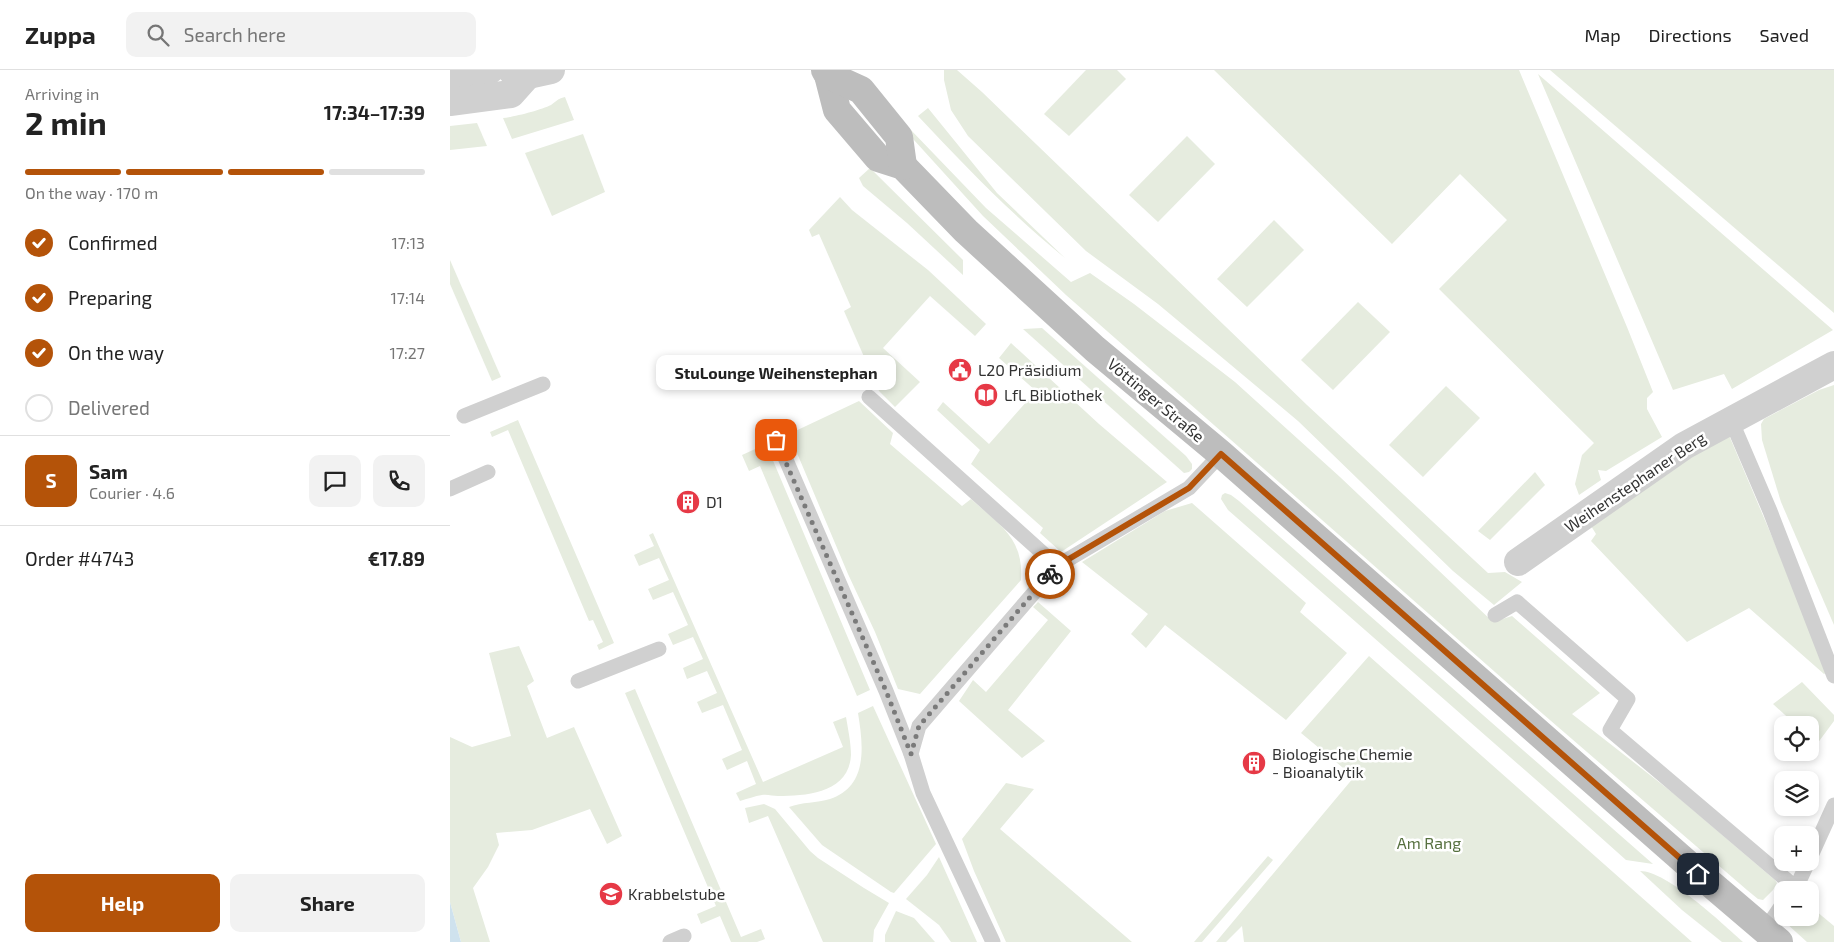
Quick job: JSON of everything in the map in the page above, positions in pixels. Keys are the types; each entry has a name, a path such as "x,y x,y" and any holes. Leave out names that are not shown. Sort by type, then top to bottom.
{"main road":[{"name":"Vöttinger Straße","path":"827,72 837,110 878,158 903,166 966,231 1095,349 1221,454 1698,874 1772,936"}],"street":[{"path":"450,76 490,70"},
{"path":"450,102 511,94 536,71"},
{"name":"Weihenstephaner Berg","path":"1518,562 1684,446 1834,365"}],"lane":[{"path":"464,416 543,384"},
{"path":"869,397 1057,566"},
{"path":"1731,420 1770,511 1834,676"},
{"path":"776,440 886,691 911,754 923,793 994,942"},
{"path":"911,754 919,726 1057,566 1189,488 1221,454"},
{"path":"450,489 488,472"},
{"path":"1495,614 1516,602 1628,699 1610,730 1786,881"},
{"path":"578,681 660,649"},
{"path":"1819,845 1829,830 1834,805"},
{"path":"670,942 684,936"}],"green space":[{"path":"944,70 957,70 982,92 1307,405 1488,573 1505,572 1522,582 1494,605 1453,571 1298,421 1158,304 1086,251 968,136 951,110 944,80"},
{"path":"1086,70 1117,70 1126,79 1069,136 1044,114"},
{"path":"1214,70 1519,70 1653,392 1647,398 1647,409 1662,437 1606,471 1598,470 1601,480 1579,495 1575,484 1582,455 1594,443 1439,289 1507,220 1460,174 1392,244"},
{"path":"1550,70 1834,70 1834,313"},
{"path":"1538,74 1833,330 1732,389 1724,374 1673,390"},
{"path":"565,97 574,120 512,139 503,118 541,109"},
{"path":"928,108 997,193 1065,258 1045,242 971,172 918,116"},
{"path":"477,123 487,146 450,150 450,126"},
{"path":"909,128 986,208 1071,282 1090,273 1134,304 1235,382 1340,477 1493,622 1512,616 1600,693 1572,714 1673,793 1775,880 1773,890 1763,900 1758,899 1536,708 1066,295 983,216 904,129"},
{"path":"583,134 605,192 552,216 525,153"},
{"path":"1187,136 1215,164 1158,222 1129,195"},
{"path":"870,168 963,260 963,275 907,223 863,186 859,178"},
{"path":"840,197 852,210 928,270 986,324 975,336 930,296 883,348 920,382 895,407 879,391 844,311 851,307 819,234 812,237 809,230"},
{"path":"1274,220 1304,250 1247,307 1217,279"},
{"path":"450,260 501,377 492,381 450,284"},
{"path":"1358,302 1390,332 1333,390 1301,360"},
{"path":"1042,328 1186,456 1192,464 1192,469 1184,473 1023,329"},
{"path":"1011,343 1099,424 1167,482 1061,552 1040,533 1043,528 971,464 980,450 937,410 943,402 989,444 1036,391 999,358"},
{"path":"1834,385 1834,625 1781,502 1762,440 1761,424 1764,419 1819,390"},
{"path":"1446,386 1480,418 1423,477 1389,445"},
{"path":"859,401 893,433 890,444 962,506 971,499 1008,533 1014,543 1021,565 1021,580 920,694 898,689 789,434"},
{"path":"518,420 614,643 599,650 597,645 603,642 593,620 589,621 508,430 492,437 490,432"},
{"path":"1728,433 1829,671 1824,674 1749,608 1687,642 1591,541 1596,534 1588,521"},
{"path":"766,444 870,690 857,696 760,466 749,471 742,455"},
{"path":"1535,472 1545,485 1490,540 1478,531"},
{"path":"1225,493 1239,501 1653,864 1626,860 1228,510 1221,499"},
{"path":"1192,503 1306,603 1300,612 1347,653 1286,720 1165,625 1146,648 1131,634 1148,614 1082,562 1165,511"},
{"path":"653,533 763,782 843,747 833,722 846,717 851,755 848,768 835,785 813,793 789,796 764,795 740,801 736,793 756,784 747,761 727,770 722,759 742,750 723,705 702,713 697,702 717,693 707,671 687,679 683,668 703,659 693,637 673,645 668,634 688,625 673,592 653,600 648,589 669,580 659,558 639,566 634,555 654,546 649,535"},
{"path":"1038,602 1071,631 1008,710 1045,741 1022,758 959,701 973,680 986,692 1048,620 1033,607"},
{"path":"519,646 534,681 527,686 547,738 574,727 622,836 607,844 590,809 532,830 496,833 499,845 488,867 473,888 490,942 461,942 450,902 450,737 472,747 511,736 489,653"},
{"name":"Am Rang","path":"1369,656 1692,942 1244,942 1242,926 1226,942 1216,942 1354,777 1301,733"},
{"path":"1802,682 1834,715 1834,721 1819,741 1819,716 1786,716 1773,704"},
{"path":"635,689 741,937 761,929 765,939 757,942 731,942 720,916 701,924 697,914 716,906 625,693"},
{"path":"873,706 936,844 894,893 822,845 789,807 830,799 843,793 852,784 857,774 862,750 858,713"},
{"path":"1006,783 1034,789 1000,829 1132,942 1006,942 974,871 962,839"},
{"path":"764,804 775,809 818,858 889,903 874,930 873,942 823,942 768,816 749,823 745,808"},
{"path":"1268,856 1273,860 1202,942 1194,942"},
{"path":"939,857 977,942 951,942 939,925 906,899 927,875"},
{"path":"1640,871 1665,879 1679,888 1743,942 1722,942 1682,910"},
{"path":"896,911 914,918 935,942 885,942 885,935"},
{"path":"1819,914 1834,926 1834,942 1807,942 1789,926 1819,926"}],"water":[{"path":"450,902 461,942 450,942"}],"way so far":[{"path":"776,440 886,691 911,754 919,726 1050,574"}],"place":[{"name":"L20 Präsidium","path":"960,370"},
{"name":"LfL Bibliothek","path":"986,395"},
{"name":"StuLounge Weihenstephan","path":"776,440"},
{"name":"D1","path":"688,502"},
{"name":"Biologische Chemie - Bioanalytik","path":"1254,763"},
{"name":"Krabbelstube","path":"611,894"}],"route":[{"path":"1050,574 1057,566 1189,488 1221,454 1477,677 1698,874"}]}
